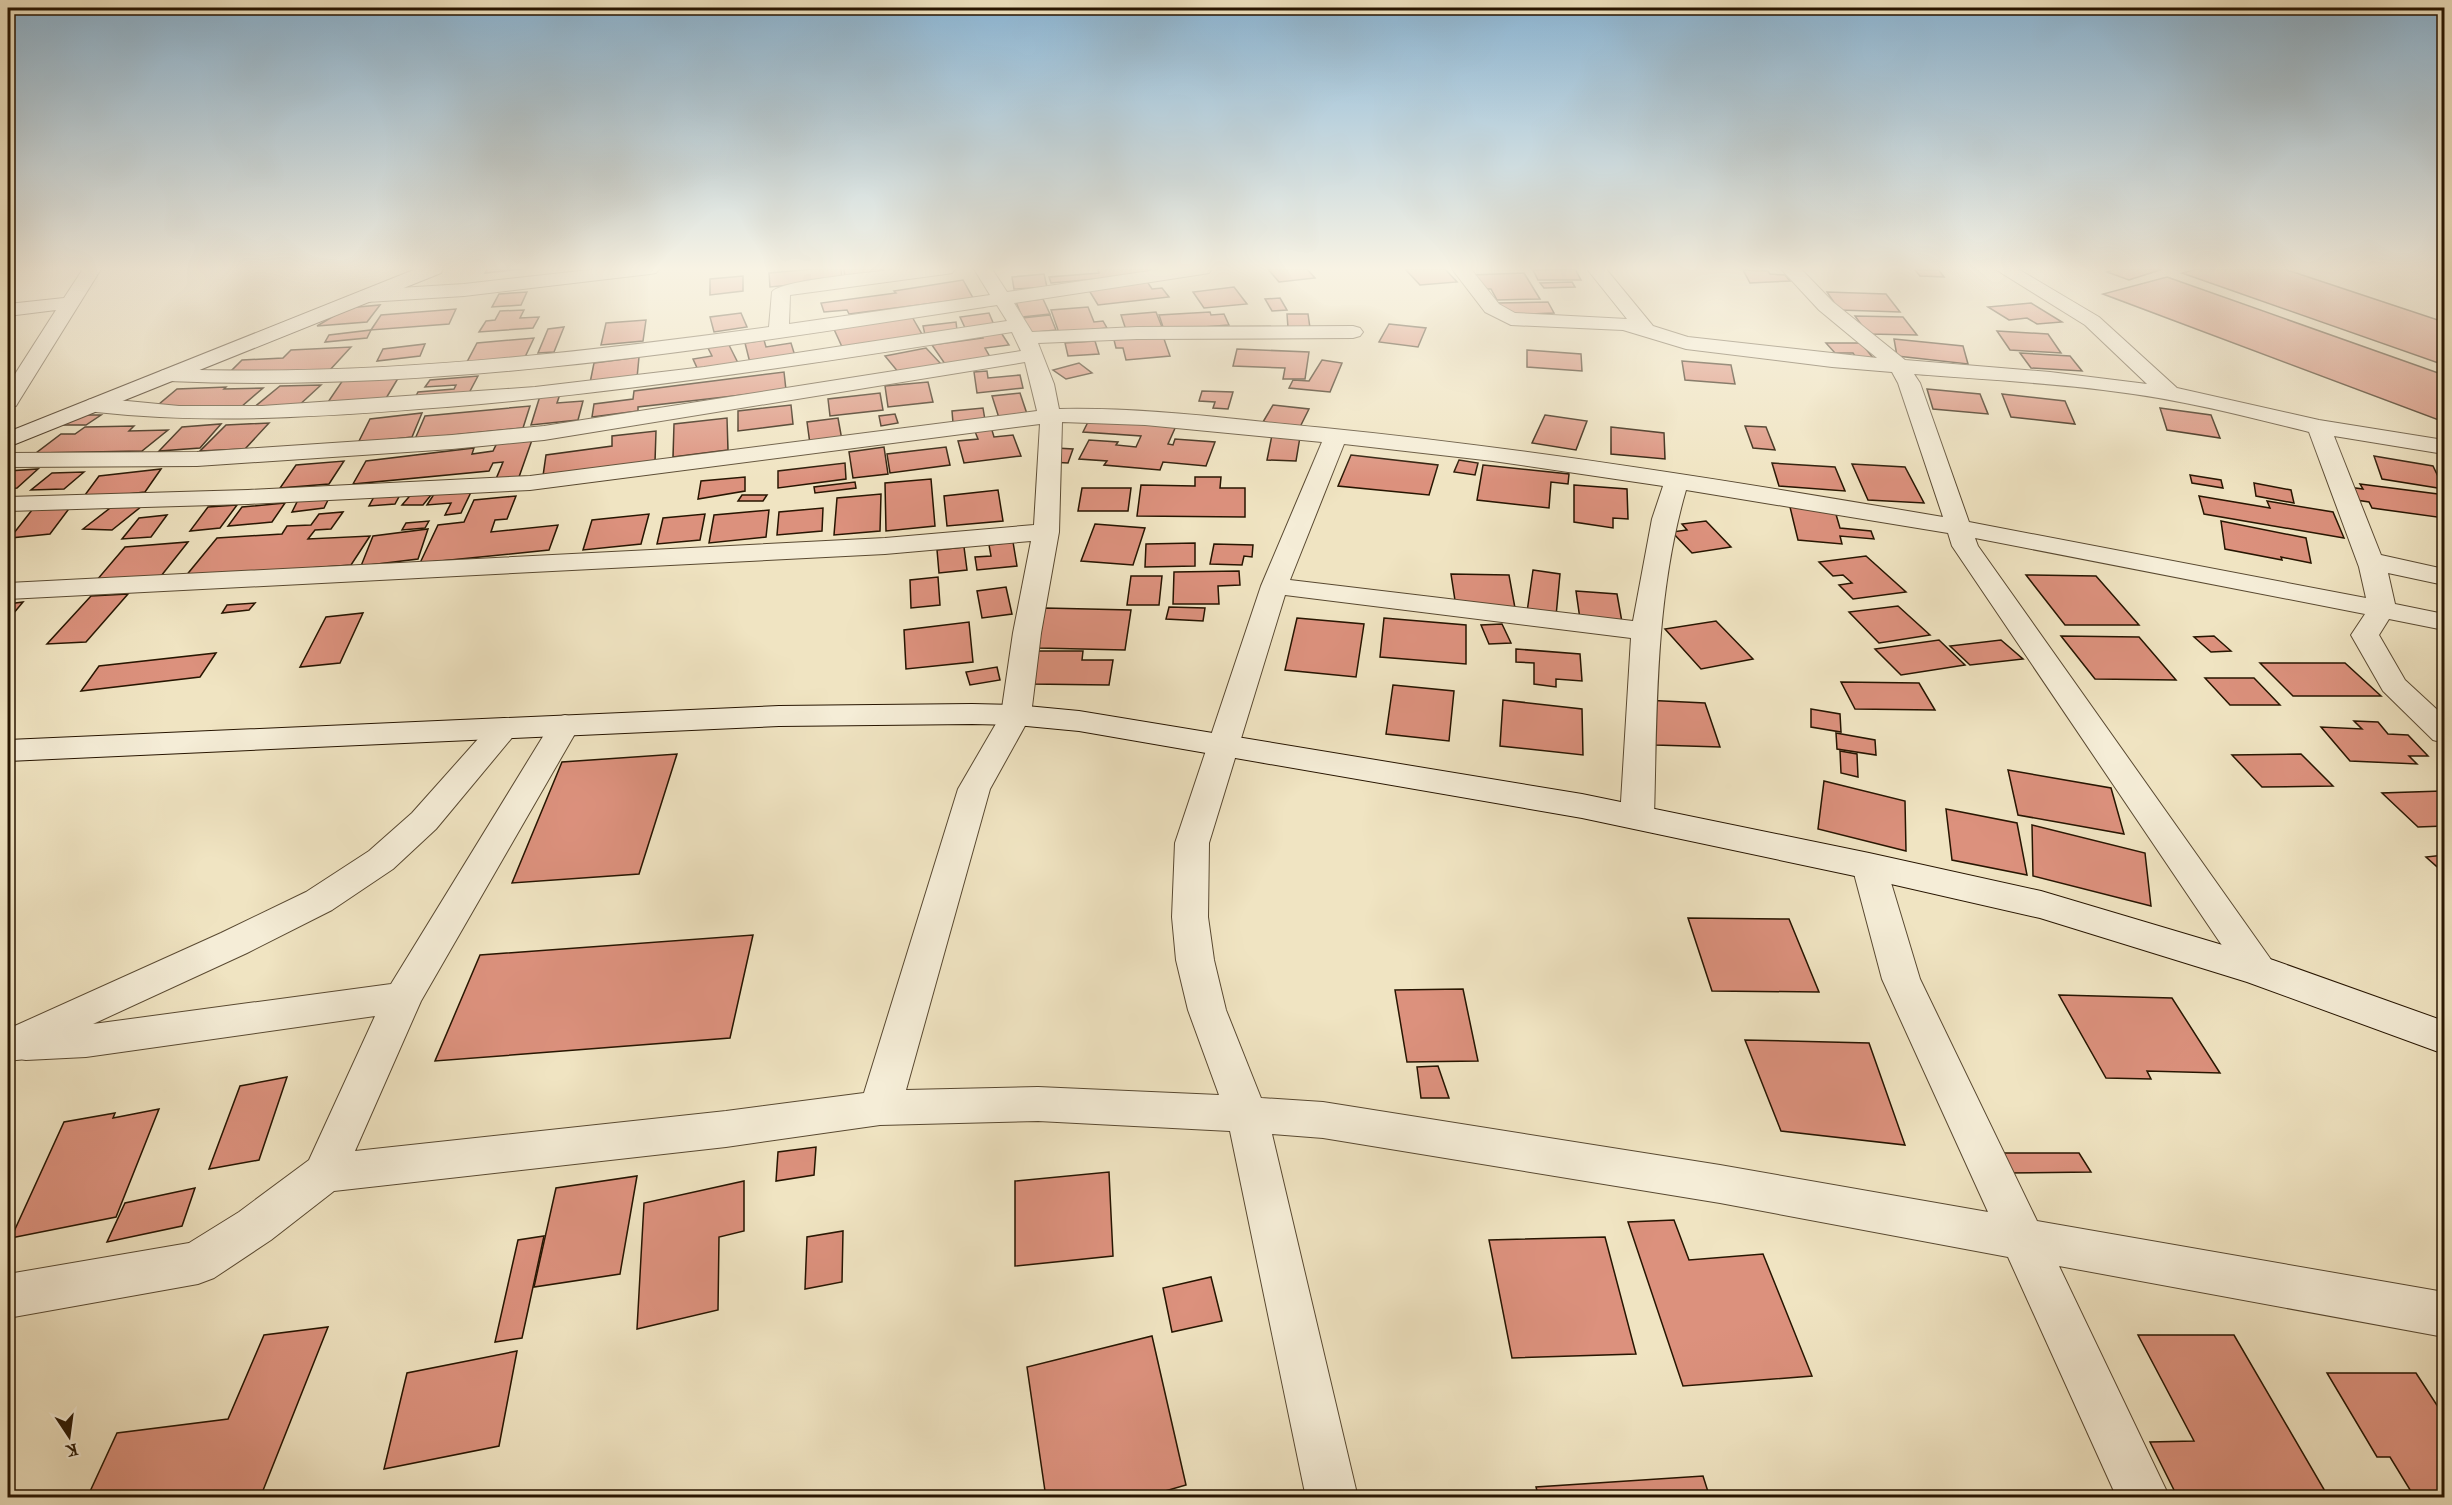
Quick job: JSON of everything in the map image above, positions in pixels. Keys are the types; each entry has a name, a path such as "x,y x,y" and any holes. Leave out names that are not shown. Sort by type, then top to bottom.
{"street":[{"path":"9,397 47,339"},
{"path":"8,440 258,339"},
{"path":"168,375 285,379 414,372 580,358 724,339"},
{"path":"96,405 142,412 186,414 373,407 598,387 857,350 1038,339"},
{"path":"1675,339 1686,343 1832,361 2050,378 2171,394 2319,427 2445,447"},
{"path":"1867,339 1898,365 1909,383 1965,546 2259,971"},
{"path":"2112,339 2171,394"},
{"path":"8,459 46,461 197,459 452,442 544,433 867,382 1026,340"},
{"path":"880,1108 974,789 1016,715 1027,633 1046,532 1051,423 1026,340"},
{"path":"857,350 867,382"},
{"path":"8,504 248,497 530,483 1049,416 1114,416 1420,444 1677,480 1957,526 2445,622"},
{"path":"2319,427 2370,561 2377,573 2376,588 2382,609 2365,635 2393,684 2445,733"},
{"path":"1332,1497 1247,1114 1207,1010 1195,960 1190,917 1192,843 1274,586 1336,436"},
{"path":"1637,818 1645,631 1665,519 1677,480"},
{"path":"8,591 885,546 1046,532"},
{"path":"2370,561 2445,577"},
{"path":"1274,586 1645,631"},
{"path":"8,750 779,716 1016,715 1079,721 1582,806 1869,866 2041,905 2259,971 2445,1038"},
{"path":"8,1296 198,1263 255,1226 324,1173 403,997 565,725"},
{"path":"9,1045 234,943 319,901 381,860 424,821 505,728"},
{"path":"1869,866 1901,979 2144,1497"},
{"path":"9,1045 86,1041 403,997"},
{"path":"324,1173 726,1129 880,1108 1038,1104 1247,1114 1334,1122 1720,1184 2445,1316"}],"building":[{"path":"327,339 354,339 325,342"},
{"path":"533,339 525,357 467,362 477,343"},
{"path":"544,339 559,339 554,352 538,353"},
{"path":"602,339 643,339 643,341 601,345"},
{"path":"839,339 903,339 843,349"},
{"path":"974,339 1005,339 1009,345 985,348 990,357 945,364 932,345"},
{"path":"1164,339 1170,356 1126,360 1123,348 1116,348 1114,340"},
{"path":"1381,339 1421,339 1418,347 1379,342"},
{"path":"1894,339 1963,346 1968,364 1897,356"},
{"path":"2003,339 2052,339 2061,353 2010,350"},
{"path":"2224,339 2343,339 2444,375 2444,422"},
{"path":"2371,339 2444,339 2444,365"},
{"path":"764,340 766,347 791,343 795,356 750,363 745,343"},
{"path":"1095,341 1099,354 1068,356 1065,343"},
{"path":"728,343 738,363 698,370 693,359 712,356 707,346"},
{"path":"1826,343 1861,343 1874,359 1857,359 1853,353 1835,353"},
{"path":"425,344 420,356 377,361 383,349"},
{"path":"351,347 329,371 227,375 242,360 283,358 291,350"},
{"path":"926,348 941,364 899,373 885,356"},
{"path":"1237,349 1309,352 1305,379 1283,379 1285,368 1233,366"},
{"path":"1527,350 1581,354 1582,371 1527,367"},
{"path":"2020,353 2070,356 2082,371 2031,368"},
{"path":"639,357 637,378 590,383 594,363"},
{"path":"1322,360 1342,363 1330,392 1289,388 1293,380 1309,381"},
{"path":"1682,361 1731,365 1735,384 1685,380"},
{"path":"1079,363 1092,373 1066,379 1053,370"},
{"path":"987,371 988,378 1020,375 1023,388 977,393 974,372"},
{"path":"784,372 786,390 638,407 638,411 592,417 594,404 633,399 634,391"},
{"path":"400,375 385,400 326,405 343,380"},
{"path":"478,376 469,393 415,398 418,392 454,389 456,385 425,387 430,380"},
{"path":"928,382 933,402 888,407 885,386"},
{"path":"321,385 296,408 253,408 280,386"},
{"path":"226,387 224,389 263,388 241,407 152,410 177,389"},
{"path":"1927,389 1980,394 1988,414 1933,409"},
{"path":"1202,391 1233,392 1228,409 1213,408 1215,402 1199,401"},
{"path":"880,393 883,410 830,416 828,399"},
{"path":"1020,393 1027,414 999,418 992,396"},
{"path":"560,394 557,403 583,401 578,420 531,425 540,396"},
{"path":"2002,394 2065,401 2075,424 2011,417"},
{"path":"791,405 793,424 738,431 738,411"},
{"path":"1273,405 1309,409 1300,427 1263,422"},
{"path":"530,406 523,428 415,439 425,416"},
{"path":"983,408 985,420 953,423 952,411"},
{"path":"2160,408 2211,415 2220,438 2167,430"},
{"path":"422,413 412,437 358,443 370,419"},
{"path":"895,414 898,423 881,426 879,416"},
{"path":"77,415 101,415 86,425 61,425"},
{"path":"1545,415 1587,421 1576,450 1532,443"},
{"path":"727,418 728,450 673,457 674,424"},
{"path":"838,418 842,440 810,444 807,422"},
{"path":"1089,420 1176,426 1168,444 1173,445 1175,439 1215,442 1206,466 1163,462 1160,470 1104,465 1107,461 1079,459 1089,440 1118,442 1116,445 1136,447 1141,436 1083,432"},
{"path":"269,423 245,449 200,451 226,425"},
{"path":"221,424 200,448 159,451 182,427"},
{"path":"134,426 129,431 168,430 142,451 36,453 61,434 75,434 85,427"},
{"path":"1745,426 1766,427 1775,450 1753,448"},
{"path":"991,427 994,437 1013,435 1021,456 964,463 958,441 978,439 974,429"},
{"path":"1611,427 1664,433 1665,459 1611,454"},
{"path":"656,431 655,462 543,476 546,455 612,446 612,436"},
{"path":"1272,435 1300,437 1296,461 1267,460"},
{"path":"532,440 519,477 496,479 503,462 493,463 489,471 353,484 366,461 474,448 472,454 493,451 497,443"},
{"path":"884,447 888,474 853,478 849,452"},
{"path":"946,447 950,465 890,473 887,454"},
{"path":"1056,448 1073,449 1068,463 1050,462"},
{"path":"1351,455 1438,465 1429,495 1338,486"},
{"path":"2374,456 2433,466 2444,489 2382,479"},
{"path":"1459,460 1478,463 1475,475 1454,472"},
{"path":"344,461 329,484 280,488 296,465"},
{"path":"845,463 846,479 778,488 778,471"},
{"path":"1772,463 1835,467 1845,491 1779,486"},
{"path":"1852,464 1905,467 1924,503 1868,500"},
{"path":"1483,465 1569,474 1568,484 1551,482 1549,508 1477,500"},
{"path":"38,469 17,488 8,489 8,471"},
{"path":"161,469 145,492 82,499 99,476"},
{"path":"84,472 64,489 31,490 52,473"},
{"path":"2190,475 2221,480 2223,488 2192,483"},
{"path":"745,477 745,491 698,499 701,481"},
{"path":"1195,477 1221,477 1220,488 1245,488 1245,517 1137,516 1141,485 1195,486"},
{"path":"931,479 935,526 886,531 885,483"},
{"path":"855,482 856,488 815,493 814,487"},
{"path":"2254,483 2291,490 2294,503 2256,496"},
{"path":"2360,484 2438,494 2444,504 2444,518 2372,508 2369,502 2356,500 2348,487 2363,489"},
{"path":"1574,485 1627,489 1628,519 1613,518 1613,528 1574,522"},
{"path":"473,488 461,513 445,515 451,503 427,505 436,491"},
{"path":"1082,488 1131,488 1128,511 1078,511"},
{"path":"435,490 423,505 402,505 414,491"},
{"path":"998,490 1003,521 947,526 944,496"},
{"path":"401,493 395,504 369,506 375,495"},
{"path":"881,494 880,531 834,535 837,498"},
{"path":"742,495 767,495 763,501 738,501"},
{"path":"330,496 324,508 292,512 298,500"},
{"path":"516,496 507,519 495,520 491,532 558,525 549,550 420,563 438,525 464,522 474,500"},
{"path":"2199,496 2270,508 2267,501 2333,512 2344,538 2204,514"},
{"path":"285,503 272,522 228,526 242,507"},
{"path":"114,505 142,506 112,530 83,529"},
{"path":"237,505 220,528 190,531 208,507"},
{"path":"71,506 50,534 10,538 32,510"},
{"path":"1790,507 1835,511 1840,528 1871,531 1874,539 1840,536 1842,544 1798,540"},
{"path":"823,508 822,531 777,535 779,512"},
{"path":"769,510 766,537 709,543 714,515"},
{"path":"343,512 331,529 315,530 308,539 370,536 351,565 185,577 217,538 282,534 287,526 311,525 319,514"},
{"path":"649,514 641,544 583,550 592,520"},
{"path":"705,514 700,540 657,544 663,518"},
{"path":"167,515 151,537 122,539 139,518"},
{"path":"429,521 425,528 402,530 406,523"},
{"path":"1706,521 1731,547 1692,553 1672,532 1687,530 1682,524"},
{"path":"2221,521 2306,538 2311,563 2225,549"},
{"path":"1095,524 1145,528 1133,565 1081,561"},
{"path":"428,529 418,559 361,566 373,536"},
{"path":"188,542 161,576 96,581 125,547"},
{"path":"1013,542 1017,566 977,570 975,557 991,556 989,545"},
{"path":"1195,543 1195,566 1145,567 1146,544"},
{"path":"1214,544 1253,545 1252,557 1244,556 1242,565 1210,564"},
{"path":"964,547 967,570 939,573 937,550"},
{"path":"1866,556 1906,592 1853,599 1839,585 1852,583 1843,575 1833,576 1819,562"},
{"path":"1533,570 1560,574 1556,616 1527,612"},
{"path":"1239,571 1240,585 1218,586 1219,604 1173,604 1174,572"},
{"path":"1451,574 1509,575 1515,608 1456,607"},
{"path":"2026,575 2096,576 2139,625 2065,625"},
{"path":"1131,576 1162,576 1159,605 1127,605"},
{"path":"938,577 940,605 911,608 910,580"},
{"path":"1006,587 1012,614 982,618 977,591"},
{"path":"1576,591 1617,594 1622,622 1580,619"},
{"path":"128,594 86,642 47,644 91,596"},
{"path":"23,602 8,620 8,604"},
{"path":"255,603 249,610 222,613 227,605"},
{"path":"1898,606 1930,635 1879,643 1849,612"},
{"path":"1169,607 1205,608 1203,621 1166,619"},
{"path":"1045,608 1131,610 1125,650 1038,648"},
{"path":"363,613 340,663 300,667 326,617"},
{"path":"1297,618 1364,624 1356,677 1285,670"},
{"path":"1384,618 1466,625 1466,664 1380,657"},
{"path":"1716,621 1753,659 1701,669 1665,629"},
{"path":"969,622 973,662 906,669 904,630"},
{"path":"1502,624 1511,643 1489,644 1481,625"},
{"path":"2061,636 2139,637 2176,680 2095,679"},
{"path":"2214,636 2231,651 2211,652 2194,637"},
{"path":"1939,640 1965,665 1901,675 1875,649"},
{"path":"2001,640 2023,659 1970,665 1950,646"},
{"path":"1516,649 1580,654 1582,681 1556,679 1556,687 1534,684 1534,663 1516,662"},
{"path":"1037,651 1083,651 1082,660 1113,660 1109,685 1030,684"},
{"path":"216,653 200,677 81,691 99,666"},
{"path":"2260,663 2345,663 2381,696 2293,696"},
{"path":"997,667 1000,680 970,685 966,672"},
{"path":"2205,678 2254,678 2280,705 2230,705"},
{"path":"1841,682 1919,683 1935,710 1855,709"},
{"path":"1393,685 1454,691 1449,741 1386,734"},
{"path":"1503,700 1582,709 1583,755 1500,746"},
{"path":"1643,700 1705,703 1720,747 1655,745"},
{"path":"1811,709 1840,714 1841,732 1811,727"},
{"path":"2354,721 2378,722 2388,734 2408,735 2428,756 2409,756 2417,764 2350,761 2321,727 2362,729"},
{"path":"1836,733 1875,740 1876,755 1837,749"},
{"path":"1840,751 1857,754 1858,777 1841,773"},
{"path":"677,754 639,874 512,883 562,762"},
{"path":"2301,754 2333,786 2262,787 2232,755"},
{"path":"2008,770 2111,788 2124,834 2018,815"},
{"path":"1824,781 1905,801 1906,851 1818,829"},
{"path":"2442,791 2444,793 2444,826 2418,827 2382,793"},
{"path":"1946,809 2017,823 2027,875 1952,860"},
{"path":"2032,825 2145,853 2151,906 2033,876"},
{"path":"2444,855 2444,873 2426,857"},
{"path":"1688,918 1789,919 1819,992 1712,991"},
{"path":"753,935 730,1038 435,1061 480,955"},
{"path":"1463,989 1478,1061 1407,1062 1395,990"},
{"path":"2059,995 2172,998 2220,1073 2147,1071 2151,1079 2106,1078"},
{"path":"1745,1040 1869,1043 1905,1145 1781,1131"},
{"path":"1438,1066 1449,1098 1421,1098 1417,1067"},
{"path":"287,1077 259,1160 209,1169 240,1086"},
{"path":"159,1109 116,1217 11,1238 64,1122 115,1113 113,1118"},
{"path":"816,1147 814,1175 776,1181 778,1152"},
{"path":"1998,1153 2079,1153 2091,1172 2007,1173"},
{"path":"1109,1172 1113,1256 1015,1266 1015,1181"},
{"path":"637,1176 620,1274 534,1287 556,1188"},
{"path":"744,1181 744,1231 719,1237 718,1310 637,1329 644,1203"},
{"path":"195,1188 182,1226 107,1242 125,1203"},
{"path":"1674,1220 1689,1260 1763,1254 1812,1376 1683,1386 1628,1222"},
{"path":"843,1231 842,1282 805,1289 807,1237"},
{"path":"544,1236 522,1338 495,1342 518,1240"},
{"path":"1605,1237 1636,1354 1512,1358 1489,1240"},
{"path":"1211,1277 1222,1321 1172,1332 1163,1288"},
{"path":"328,1327 260,1498 87,1498 117,1433 228,1419 264,1335"},
{"path":"2138,1335 2234,1335 2329,1498 2178,1498 2150,1442 2194,1441"},
{"path":"1152,1336 1186,1485 1141,1498 1046,1498 1027,1367"},
{"path":"517,1351 499,1446 384,1469 407,1373"},
{"path":"2327,1373 2416,1373 2444,1416 2444,1498 2415,1498 2390,1457 2377,1457"},
{"path":"1703,1476 1710,1498 1539,1498 1536,1487"}]}
